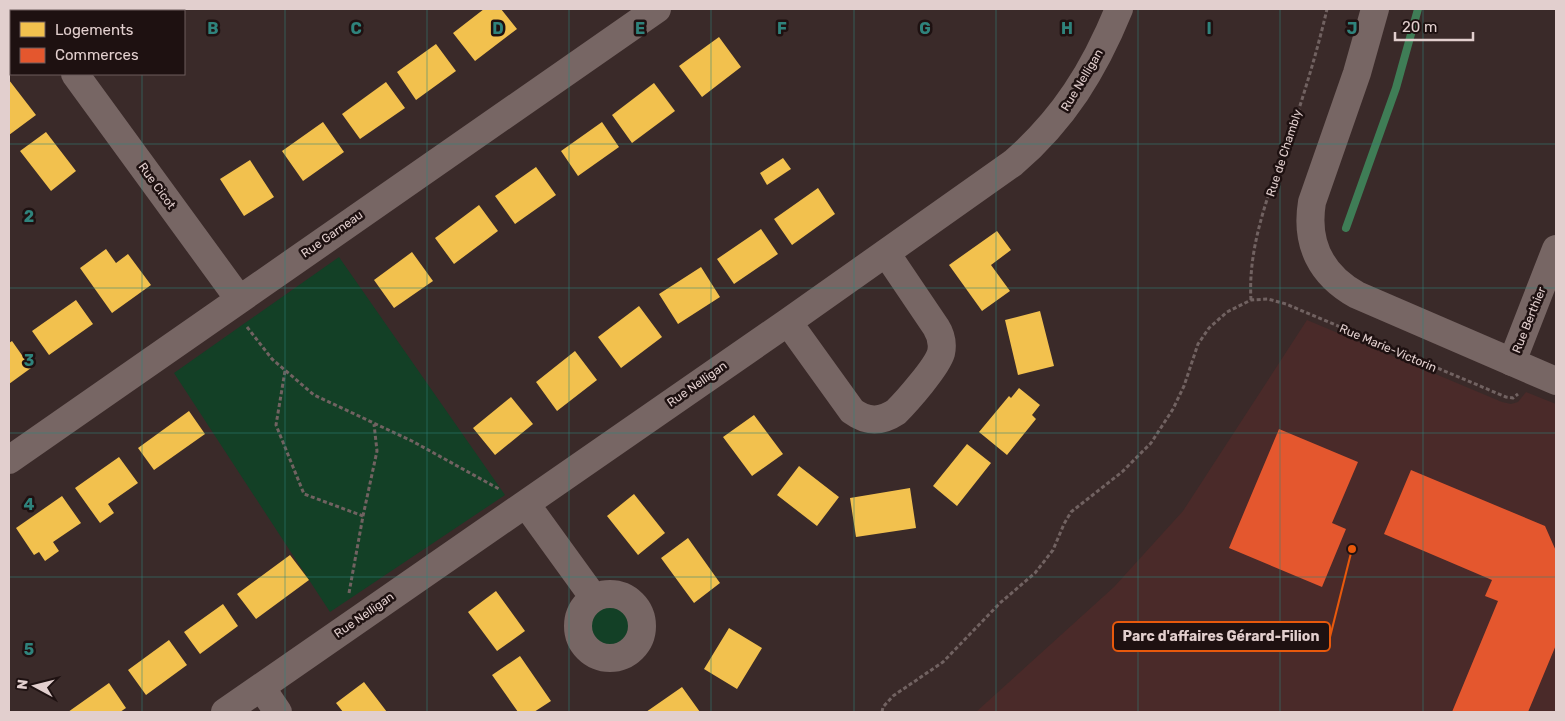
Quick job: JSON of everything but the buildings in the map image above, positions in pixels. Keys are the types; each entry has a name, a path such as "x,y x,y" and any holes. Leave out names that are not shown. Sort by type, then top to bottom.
{"street":[{"name":"Rue Garneau","path":"9,460 657,9"},
{"name":"Rue Nelligan","path":"225,712 997,175 1029,149 1071,102 1101,50 1119,9"},
{"path":"1375,9 1357,73 1312,202 1310,224 1314,246 1324,266 1338,283 1348,290 1381,307 1556,381"},
{"name":"Rue Cicot","path":"76,75 234,302"},
{"name":"Rue Berthier","path":"1512,362 1556,249"},
{"path":"788,322 852,411 871,420 884,418 896,412 934,365 942,346 936,327 886,253"},
{"path":"526,504 594,598"},
{"path":"260,687 278,712"}],"path":[{"name":"Rue de Chambly","path":"1251,300 1252,266 1256,240 1297,113 1327,9"},
{"name":"Rue Marie-Victorin","path":"1251,300 1268,299 1286,304 1506,397 1513,398 1522,390"},
{"path":"882,712 893,696 930,672 953,653 1000,604 1044,563 1053,550 1064,524 1072,512 1122,472 1151,443 1179,398 1203,336 1227,312 1251,300"},
{"path":"234,302 272,359 314,395 412,440 526,504"},
{"path":"286,370 276,425 304,494 363,516"},
{"path":"343,630 363,516 377,451 374,424"}],"shaded area":[{"path":"1307,320 1502,402 1511,404 1518,402 1526,392 1556,404 1556,712 976,712 1114,587 1183,511"}],"green space":[{"path":"339,257 505,495 330,612 174,373"},
{"path":"614,606 622,609 628,615 631,627 628,639 622,645 606,648 598,645 592,639 589,623 592,615 598,609"}],"waterway":[{"path":"1346,228 1396,88 1418,9"}],"place":[{"name":"Parc d'affaires Gérard-Filion","path":"1352,549"}]}
